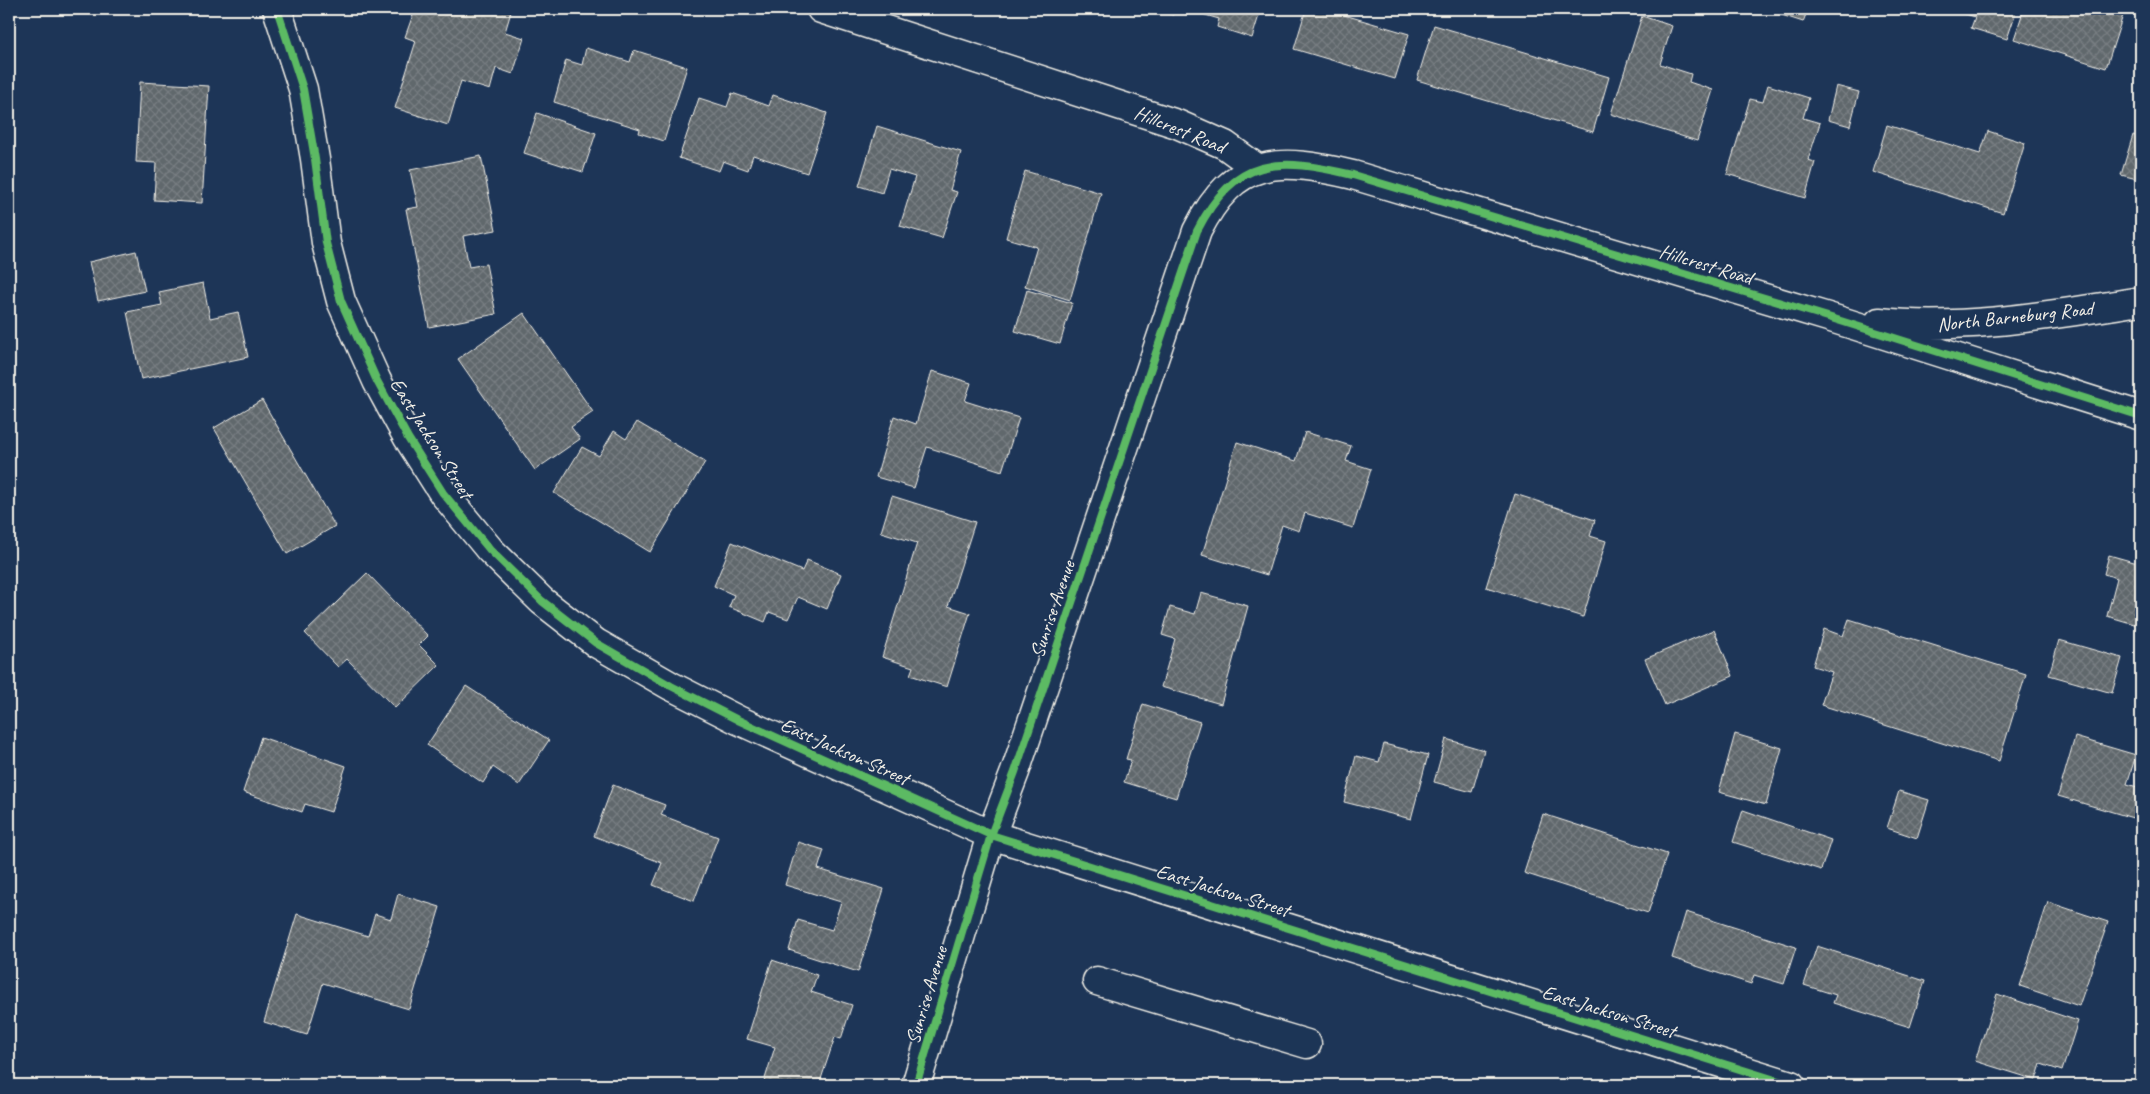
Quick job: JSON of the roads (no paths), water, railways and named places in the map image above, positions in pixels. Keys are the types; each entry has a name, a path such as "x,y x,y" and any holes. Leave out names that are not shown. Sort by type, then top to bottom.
{"street":[{"name":"East Jackson Street","path":"277,9 303,89 326,243 342,301 378,381 408,438 443,493 490,550 542,601 596,643 738,720 991,835 1791,1085"},
{"name":"Hillcrest Road","path":"821,9 1177,124 1224,145 1257,168 1277,164 1299,165 1325,168 1353,175 1828,317 2141,416"},
{"name":"Sunrise Avenue","path":"916,1085 991,835 1015,772 1197,231 1208,209 1221,193 1234,180 1257,168"},
{"name":"North Barneburg Road","path":"1828,317 1899,324 1966,324 2141,301"},
{"path":"1097,981 1307,1044"}]}
